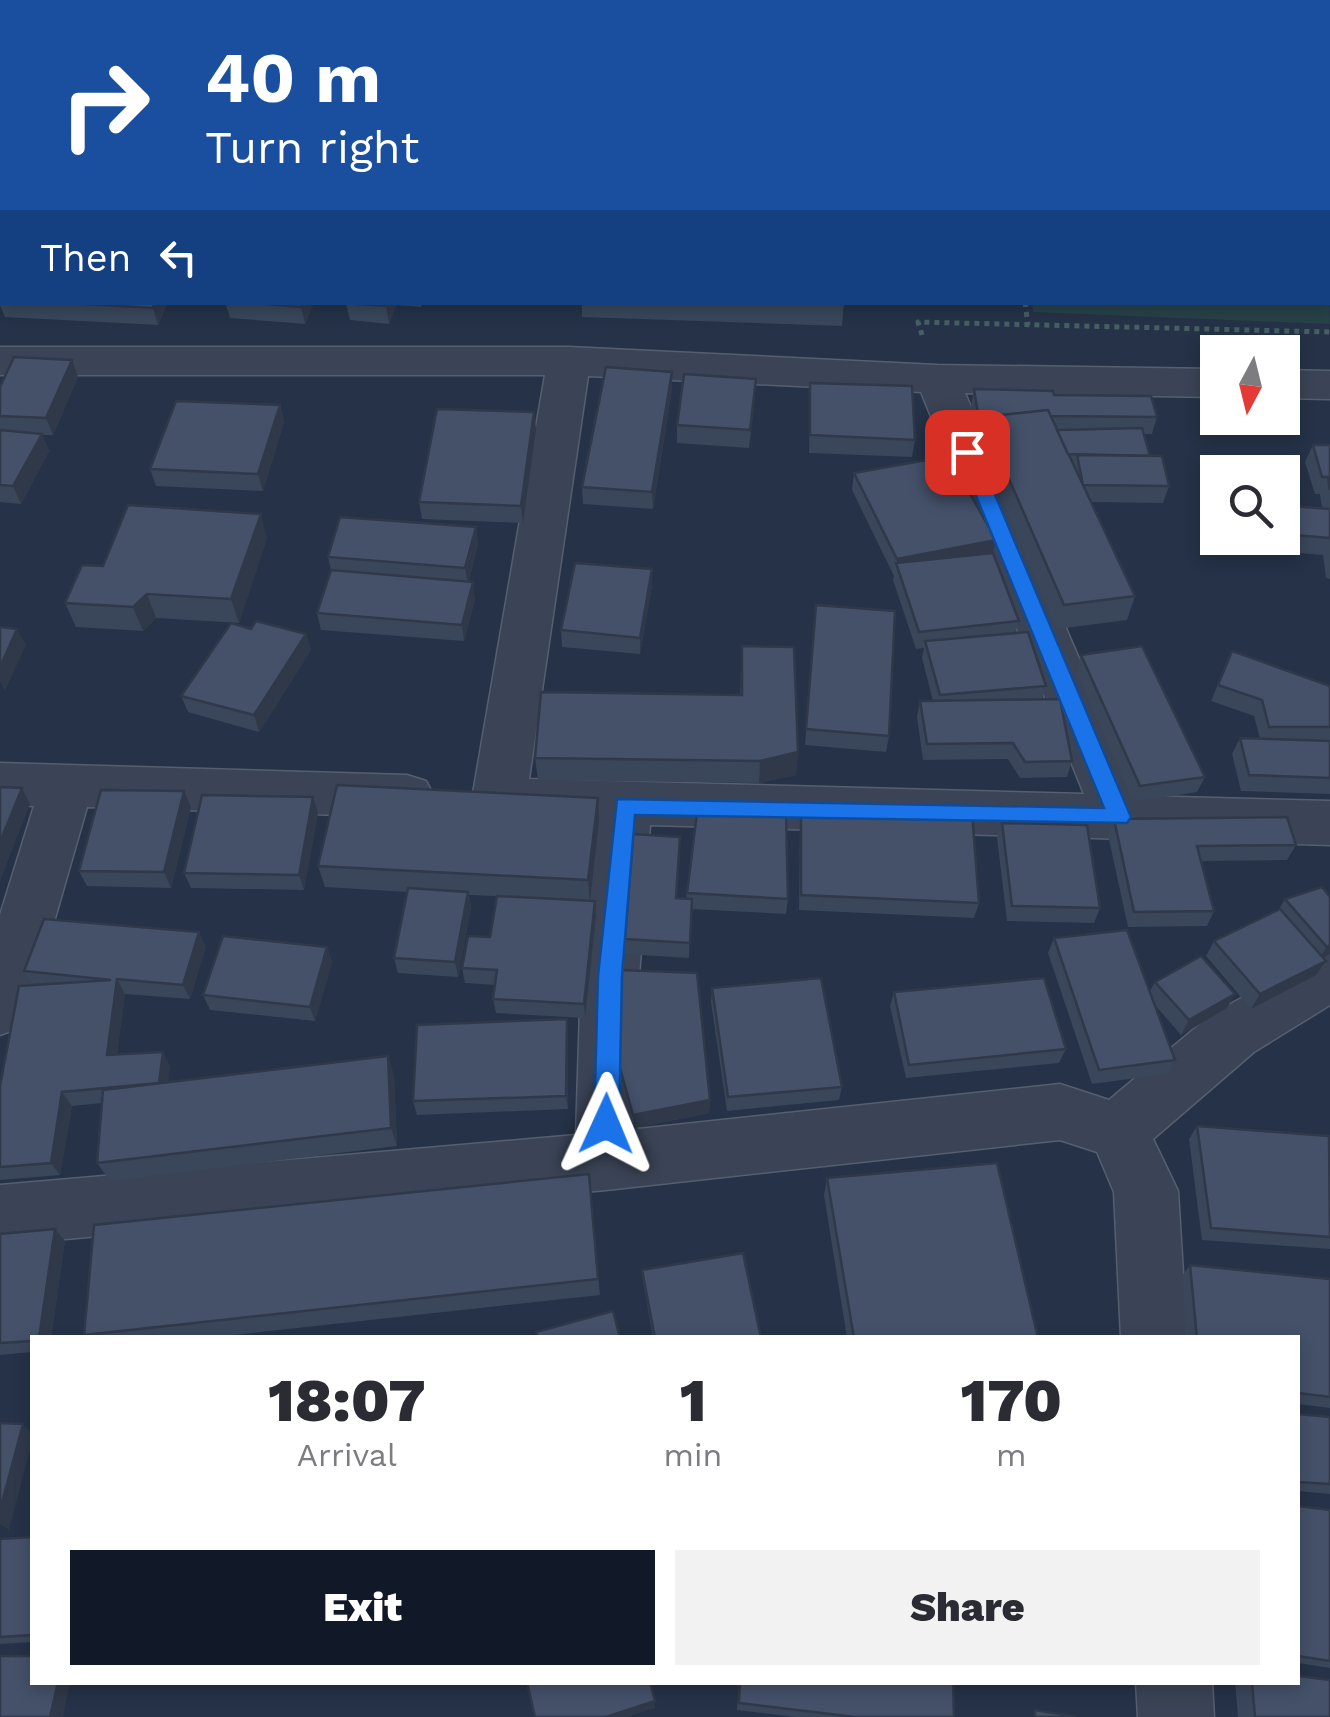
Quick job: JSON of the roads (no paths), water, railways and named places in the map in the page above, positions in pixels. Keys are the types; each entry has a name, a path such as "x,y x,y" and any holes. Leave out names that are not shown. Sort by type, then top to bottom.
{"street":[{"path":"0,361 569,361 937,379 1200,383"},
{"path":"499,799 569,361"},
{"path":"937,379 1120,817"},
{"path":"1300,384 1330,385"},
{"path":"0,784 624,806 1330,823"},
{"path":"0,1009 67,784"},
{"path":"606,1161 610,976 624,806"},
{"path":"1118,1131 1234,1033 1330,976"},
{"path":"0,1215 606,1161 1060,1112 1118,1131 1146,1191 1154,1335"},
{"path":"1174,1685 1176,1717"}]}
